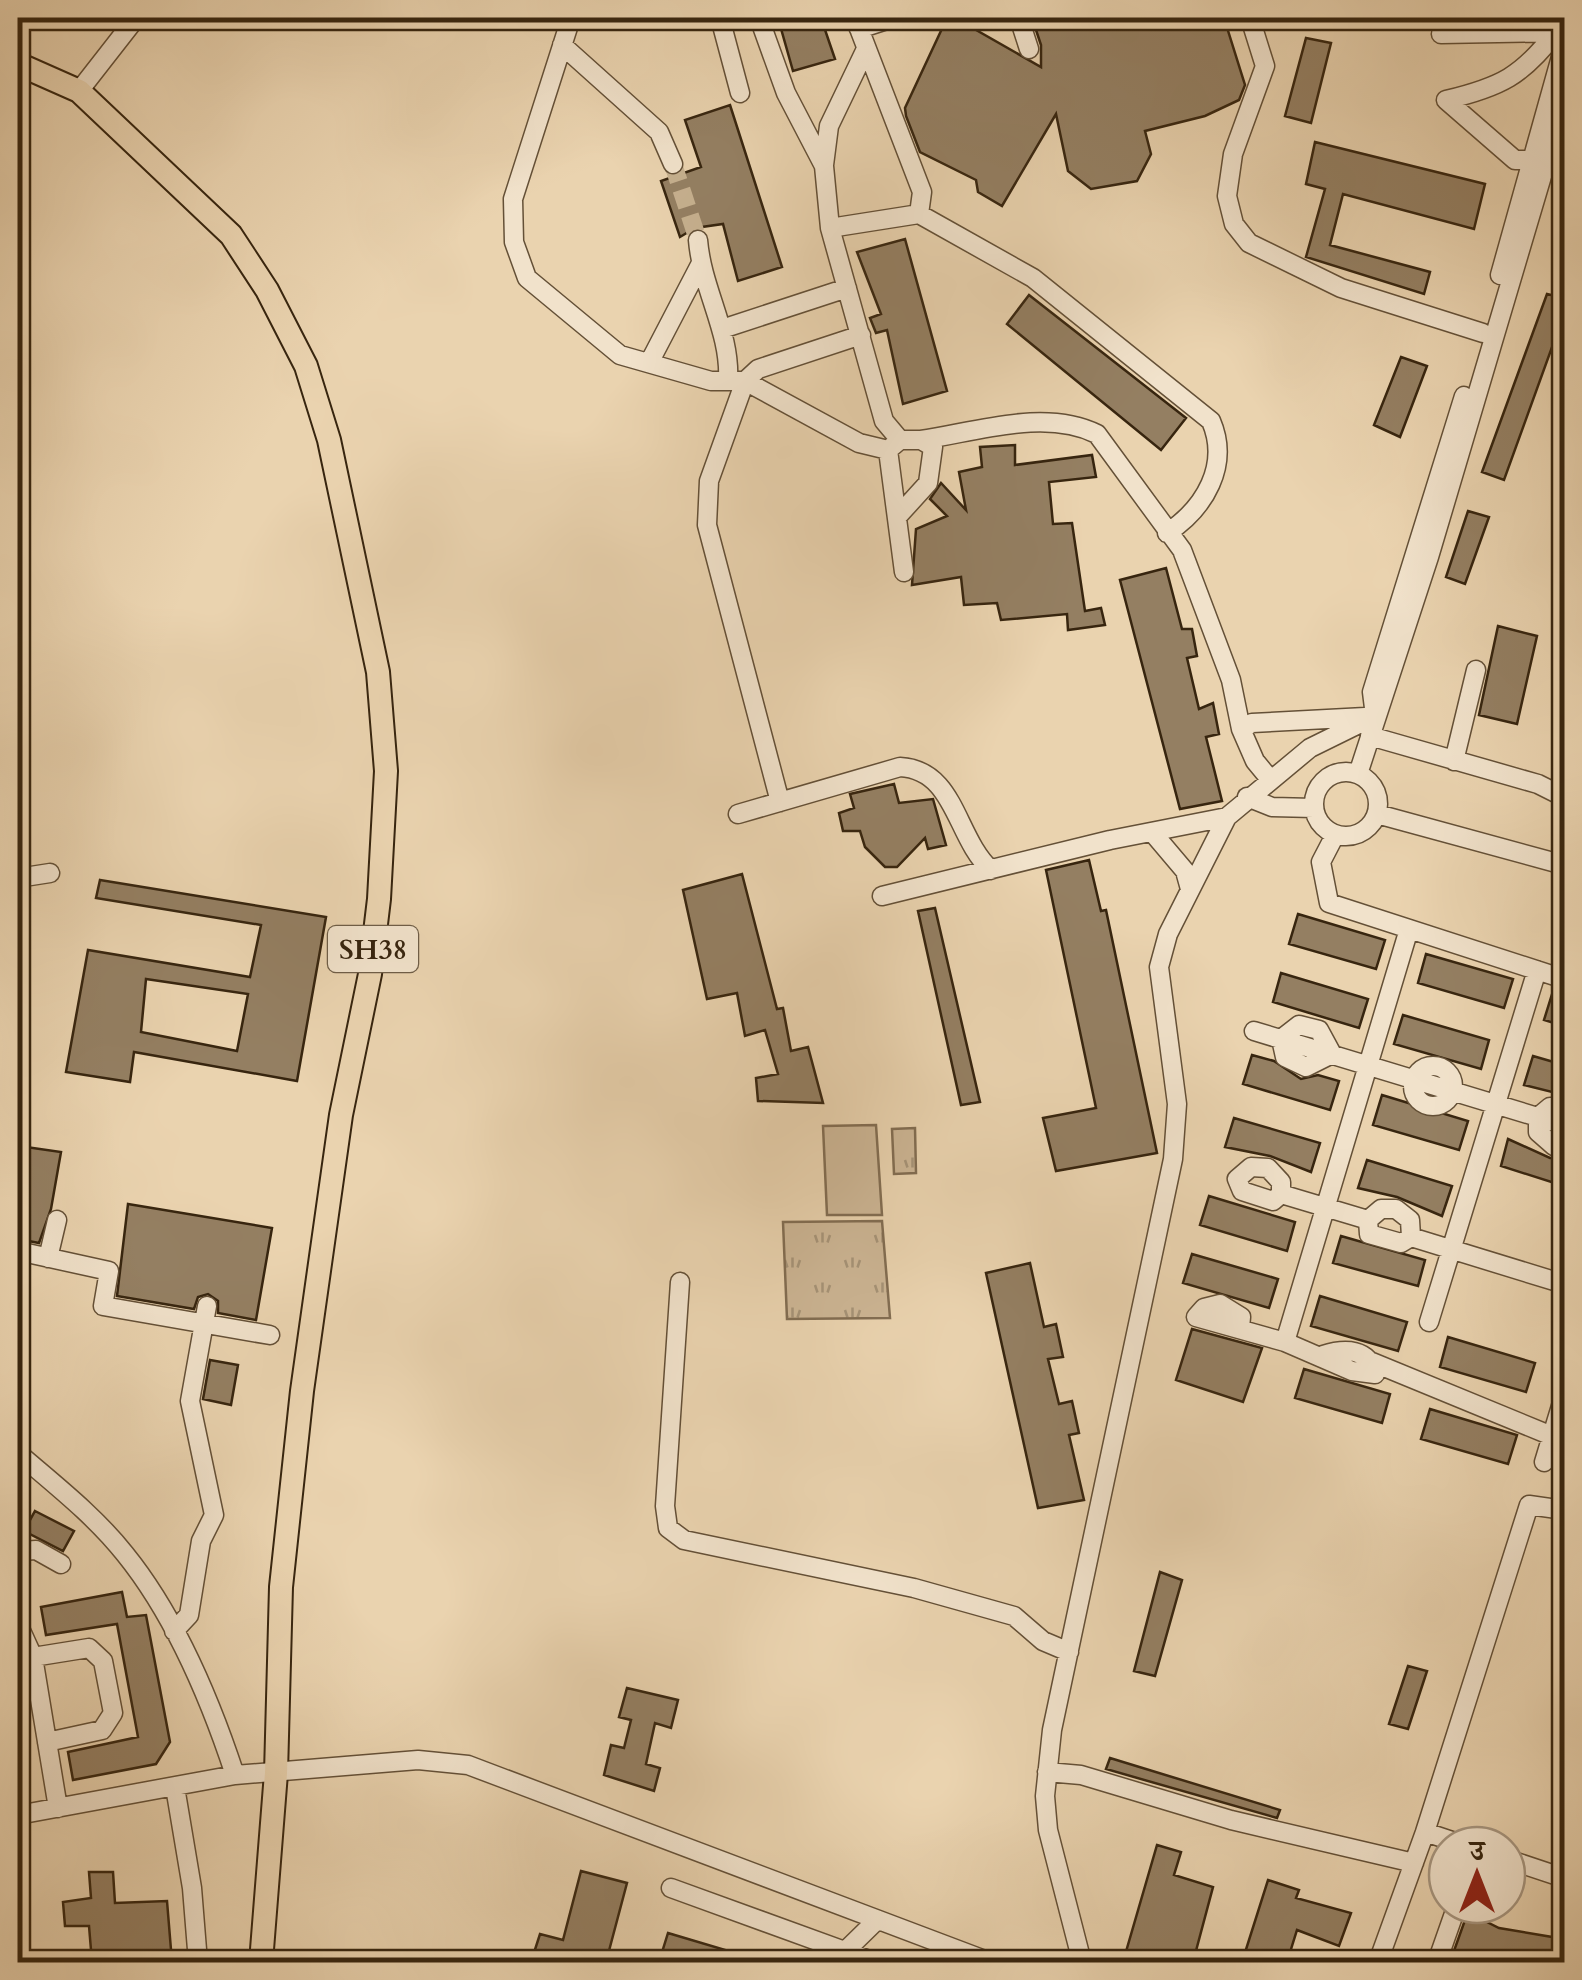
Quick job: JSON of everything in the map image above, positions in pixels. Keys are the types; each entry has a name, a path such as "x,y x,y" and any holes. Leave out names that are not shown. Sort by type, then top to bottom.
{"main road":[{"name":"SH38","path":"18,64 79,91 230,235 268,290 306,366 328,440 378,672 386,770 379,899 370,974 342,1114 302,1390 280,1587 276,1773 260,1962"}],"street":[{"path":"79,91 136,18"},
{"path":"572,18 513,199 514,242 527,278 620,354 711,382 737,381 758,369 861,335"},
{"path":"720,18 740,94"},
{"path":"759,18 786,93 824,166"},
{"path":"894,18 857,23 922,192 920,214"},
{"path":"1020,18 1030,49"},
{"path":"1250,18 1265,66 1232,154 1227,196 1234,224 1249,243 1341,288 1483,333"},
{"path":"1441,34 1562,37"},
{"path":"1541,160 1515,160 1446,100 1504,84 1562,37"},
{"path":"1358,774 1375,716 1386,700 1541,160 1562,37"},
{"path":"562,45 659,132 673,164"},
{"path":"866,51 829,126 824,166 830,228 884,422 894,445 904,572"},
{"path":"1375,716 1372,692 1483,333 1564,102"},
{"path":"830,228 920,214 1033,278 1211,421 1220,442 1217,466 1204,498 1188,518 1167,533"},
{"path":"698,240 700,265 737,381 708,481 706,510 780,802"},
{"path":"650,364 700,265"},
{"path":"722,329 847,288"},
{"path":"737,381 858,443 894,445 1051,420 1076,424 1097,434 1182,550 1231,680 1241,729 1254,761 1269,778"},
{"path":"898,516 928,483 933,448 921,440"},
{"path":"1454,760 1476,670"},
{"path":"1241,729 1252,723 1375,716"},
{"path":"1082,1962 1048,1830 1047,1772 1174,1160 1177,1104 1159,966 1190,889 1227,816 1269,778 1324,740 1375,716"},
{"path":"1370,736 1538,784 1564,797"},
{"path":"738,814 900,767 918,768 946,790 973,854 991,870"},
{"path":"1336,773 1358,774 1376,789 1378,814 1360,834 1335,834 1320,824 1314,808 1319,787 1336,773"},
{"path":"1248,797 1272,808 1314,808"},
{"path":"1378,814 1564,865"},
{"path":"882,896 1227,816"},
{"path":"1152,832 1185,871 1190,889"},
{"path":"1335,834 1320,862 1329,902 1564,979"},
{"path":"18,878 50,874"},
{"path":"1285,1342 1409,928"},
{"path":"1429,1322 1537,970"},
{"path":"1254,1031 1564,1125"},
{"path":"1538,1117 1550,1107 1564,1107"},
{"path":"1538,1117 1538,1132 1554,1146 1564,1145"},
{"path":"1281,1194 1368,1220"},
{"path":"1368,1220 1381,1208 1396,1209 1410,1220 1411,1236"},
{"path":"48,1258 57,1220"},
{"path":"1368,1220 1369,1234 1401,1243 1411,1236"},
{"path":"1411,1236 1564,1284"},
{"path":"18,1251 110,1272 104,1306 206,1315 270,1335"},
{"path":"680,1282 665,1506 668,1528 684,1540 914,1588 1014,1616 1043,1641 1070,1652"},
{"path":"174,1631 189,1615 201,1541 214,1515 190,1401 206,1315"},
{"path":"1240,1328 1323,1356 1339,1350 1362,1353 1372,1362 1552,1436"},
{"path":"1544,1462 1564,1396"},
{"path":"18,1453 87,1512 127,1556 174,1631 216,1718 236,1775"},
{"path":"1378,1962 1425,1832 1529,1506 1564,1510"},
{"path":"18,1558 21,1552 36,1550 61,1564"},
{"path":"18,1624 33,1657 58,1808"},
{"path":"33,1657 90,1648 103,1662 113,1713 102,1730 47,1742"},
{"path":"18,1815 236,1775 418,1760 468,1765 978,1961"},
{"path":"1047,1772 1082,1775 1231,1820 1414,1863"},
{"path":"176,1787 192,1888 198,1962"},
{"path":"1527,1866 1564,1878"},
{"path":"671,1888 840,1957 875,1962"},
{"path":"840,1957 877,1920"},
{"path":"1437,1962 1450,1925"}],"green space":[{"path":"876,1125 882,1215 827,1215 823,1126"},
{"path":"915,1128 916,1173 894,1174 892,1129"},
{"path":"882,1221 890,1318 787,1319 783,1222"}],"building":[{"path":"778,18 821,18 835,59 793,71"},
{"path":"947,18 955,18 1041,67 1041,45 1032,18 1224,18 1245,85 1239,100 1205,116 1145,131 1151,154 1137,181 1091,189 1068,171 1056,114 1002,206 978,192 976,180 920,152 906,116 905,108"},
{"path":"1306,38 1331,43 1311,123 1285,116"},
{"path":"730,105 782,267 738,281 723,224 695,228 680,237 661,181 701,167 685,120"},
{"path":"1315,142 1485,184 1474,229 1343,194 1330,245 1430,272 1424,294 1306,257 1325,189 1306,184"},
{"path":"905,239 947,391 903,404 887,330 876,333 870,318 881,314 857,252"},
{"path":"1547,294 1564,298 1564,314 1504,480 1482,472"},
{"path":"1029,295 1186,418 1161,450 1007,324"},
{"path":"1401,357 1427,366 1400,437 1374,425"},
{"path":"1015,445 1015,465 1092,455 1096,477 1049,482 1053,524 1072,523 1085,611 1101,608 1105,625 1068,630 1067,614 1001,620 997,603 964,605 961,577 912,585 916,529 947,516 930,499 941,483 966,510 959,472 982,467 980,447"},
{"path":"1468,511 1489,517 1465,584 1446,577"},
{"path":"1166,568 1182,629 1192,629 1197,656 1187,658 1199,709 1213,703 1219,734 1206,737 1222,801 1180,809 1120,580"},
{"path":"1498,626 1537,636 1517,724 1479,715"},
{"path":"894,784 899,803 933,799 946,845 928,849 925,838 897,867 885,867 865,847 860,831 843,831 839,813 854,808 850,794"},
{"path":"1089,860 1101,911 1106,910 1157,1153 1056,1171 1043,1118 1096,1108 1046,870"},
{"path":"742,874 777,1009 783,1008 791,1051 808,1047 823,1103 758,1101 756,1078 778,1074 765,1030 745,1036 737,993 707,999 683,890"},
{"path":"100,880 326,917 297,1081 134,1052 130,1082 66,1072 88,950 250,977 261,925 96,898","holes":["146,979 248,994 237,1051 141,1032"]},
{"path":"935,908 980,1102 961,1105 918,911"},
{"path":"1298,914 1385,940 1376,969 1289,944"},
{"path":"1426,954 1513,979 1504,1008 1418,983"},
{"path":"1281,973 1368,999 1359,1028 1273,1002"},
{"path":"1553,991 1564,994 1564,1026 1544,1020"},
{"path":"1403,1015 1489,1040 1481,1069 1394,1044"},
{"path":"1252,1055 1274,1061 1301,1079 1318,1075 1339,1081 1330,1110 1243,1084"},
{"path":"1533,1056 1564,1065 1564,1095 1524,1085"},
{"path":"1382,1095 1468,1121 1459,1150 1373,1125"},
{"path":"1234,1118 1320,1143 1311,1172 1270,1156 1225,1147"},
{"path":"1508,1139 1550,1158 1564,1158 1564,1186 1501,1166"},
{"path":"19,1146 61,1152 51,1209 39,1243 18,1239"},
{"path":"1367,1160 1452,1186 1442,1216 1397,1197 1358,1188"},
{"path":"1209,1196 1295,1222 1287,1251 1200,1225"},
{"path":"128,1204 272,1228 256,1320 218,1313 218,1301 208,1294 198,1297 194,1309 117,1296"},
{"path":"1341,1236 1425,1260 1418,1286 1333,1263"},
{"path":"1192,1254 1278,1279 1269,1308 1183,1283"},
{"path":"1030,1263 1044,1327 1056,1324 1063,1357 1048,1359 1059,1404 1072,1401 1079,1433 1069,1435 1084,1500 1038,1508 986,1273"},
{"path":"1320,1296 1407,1322 1398,1351 1311,1326"},
{"path":"1192,1329 1262,1348 1243,1402 1176,1380"},
{"path":"1448,1337 1535,1363 1526,1392 1440,1367"},
{"path":"210,1360 238,1365 231,1405 203,1399"},
{"path":"1304,1369 1390,1394 1382,1423 1295,1398"},
{"path":"1430,1409 1517,1435 1508,1464 1421,1439"},
{"path":"35,1511 74,1531 63,1551 24,1531"},
{"path":"1160,1572 1182,1580 1155,1676 1134,1671"},
{"path":"122,1592 127,1617 146,1615 170,1742 156,1764 73,1780 68,1752 138,1737 117,1624 46,1635 41,1607"},
{"path":"1408,1666 1427,1671 1408,1729 1389,1724"},
{"path":"627,1688 678,1700 671,1728 655,1723 646,1764 660,1768 654,1791 604,1775 611,1745 624,1748 631,1720 619,1717"},
{"path":"1110,1758 1280,1810 1277,1818 1106,1769"},
{"path":"1157,1845 1181,1852 1174,1875 1213,1887 1193,1962 1123,1962"},
{"path":"581,1871 627,1883 606,1962 531,1962 540,1934 563,1940"},
{"path":"89,1872 113,1872 115,1903 167,1901 172,1962 92,1962 89,1926 65,1926 63,1902 91,1898"},
{"path":"1268,1880 1299,1890 1296,1898 1351,1913 1339,1946 1297,1930 1287,1962 1242,1962"},
{"path":"1463,1925 1493,1925 1552,1937 1564,1950 1564,1962 1450,1962"},
{"path":"668,1933 749,1957 748,1962 659,1962"}],"tunnel":[{"path":"673,164 698,240"}]}
